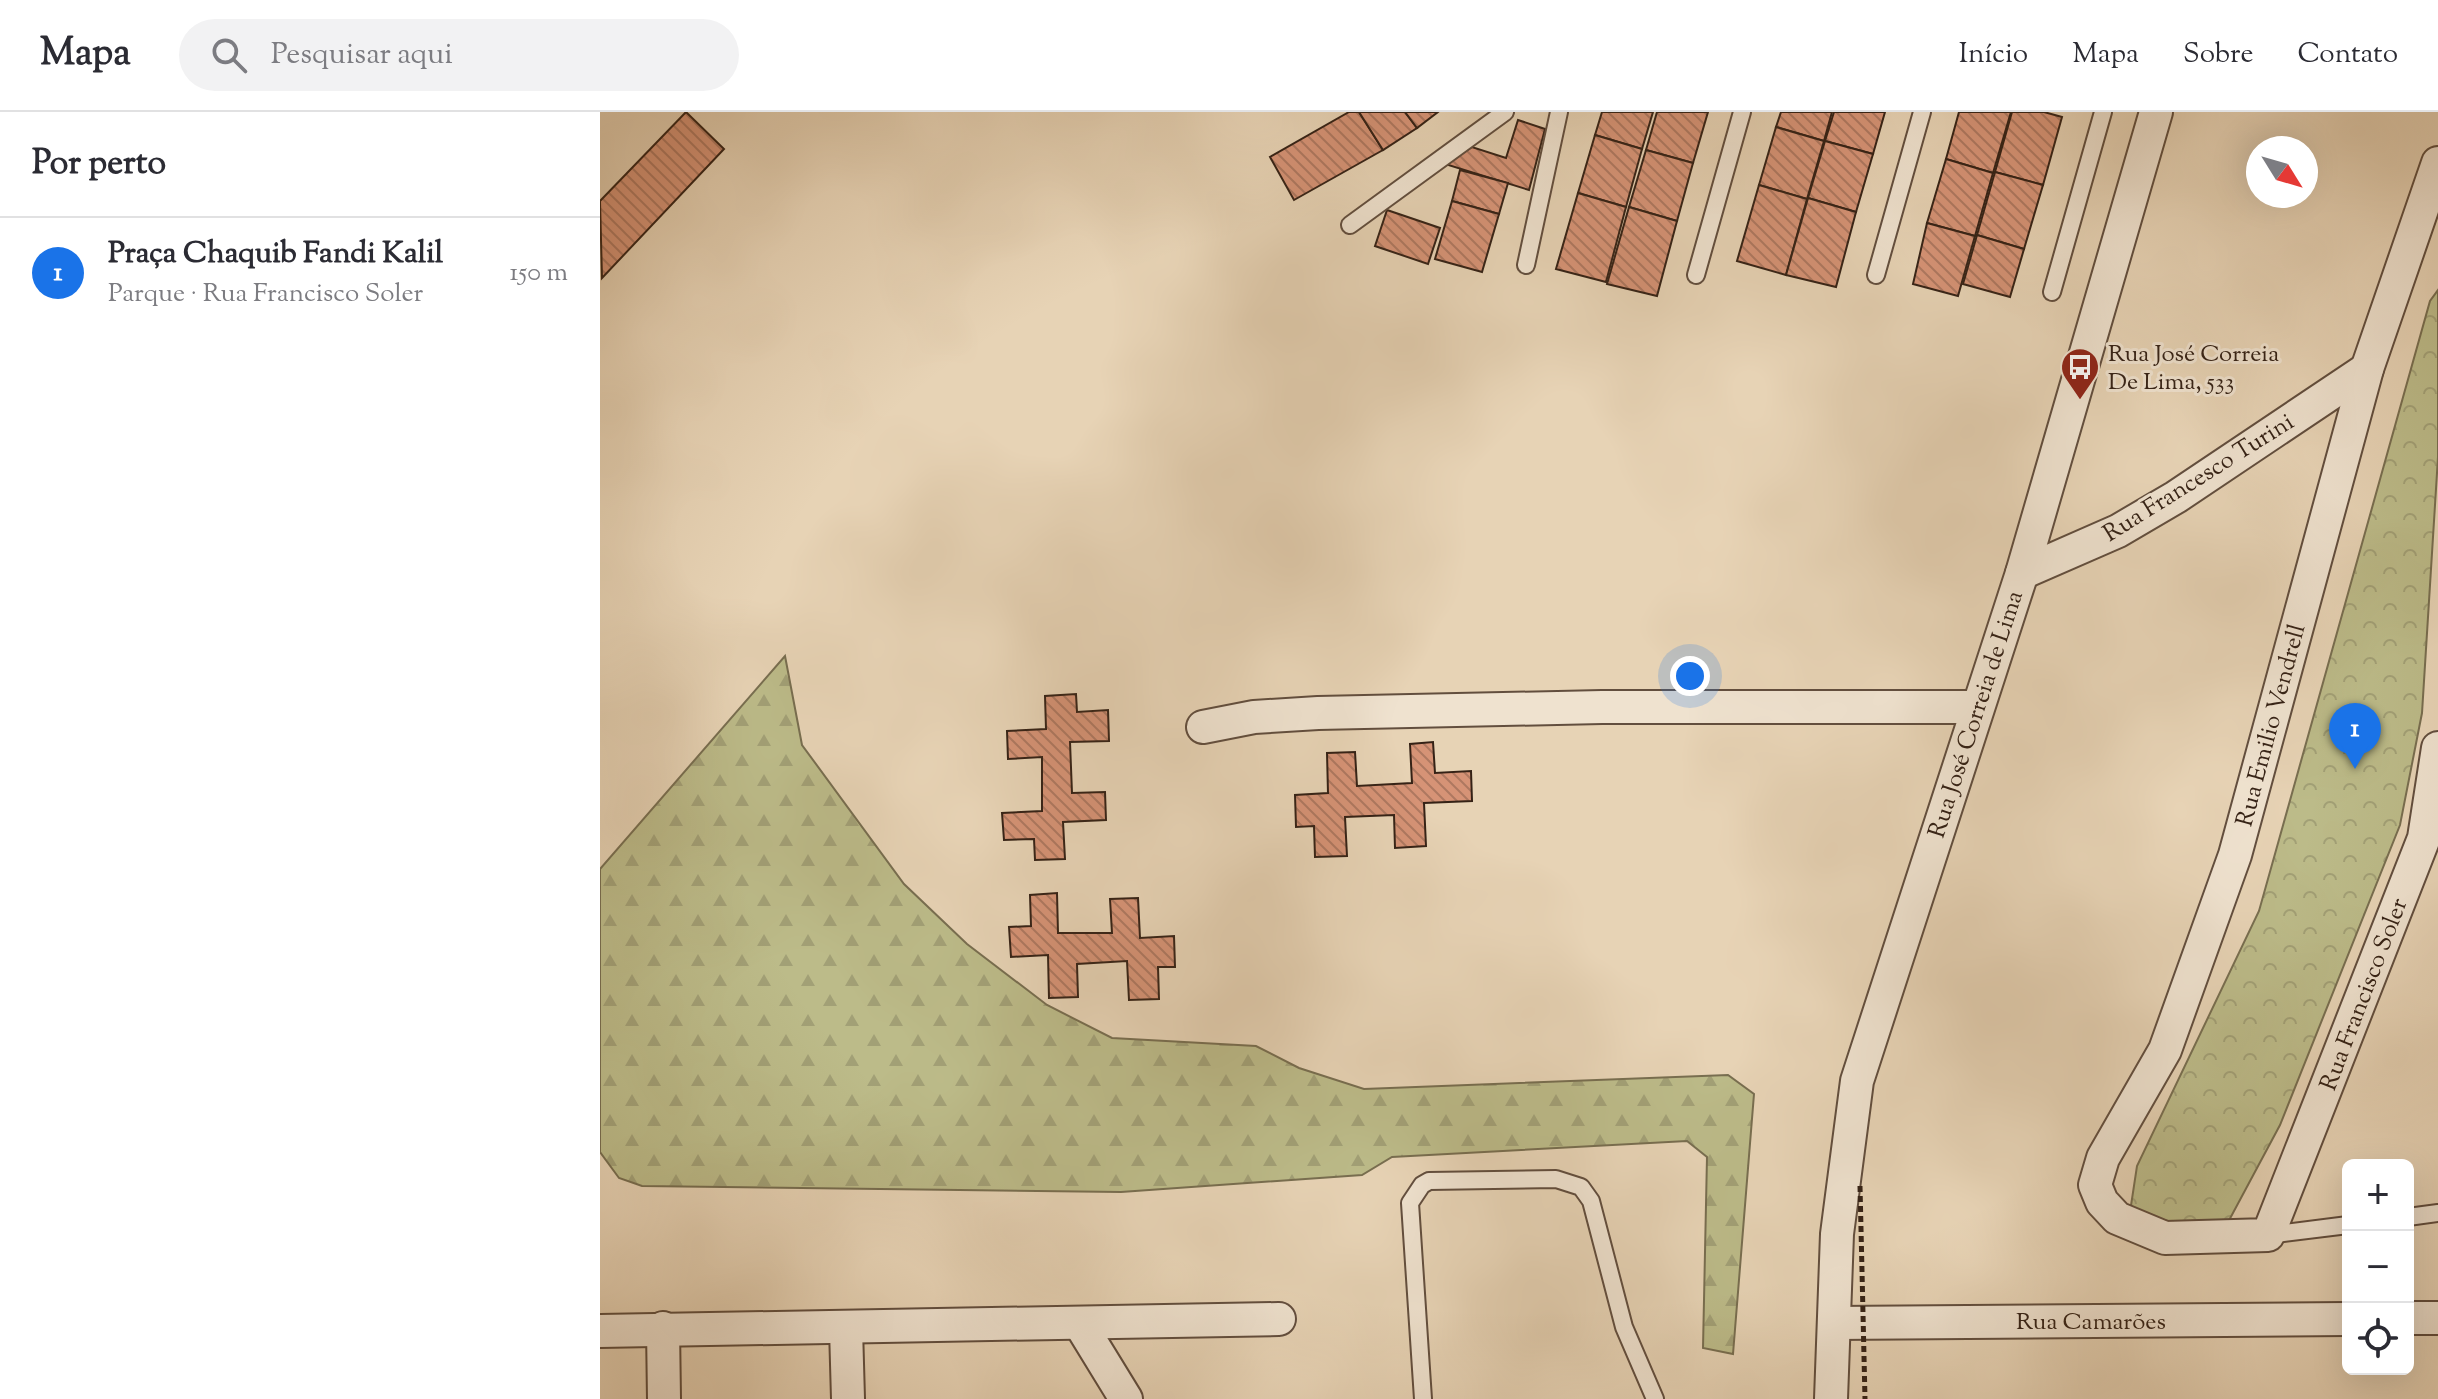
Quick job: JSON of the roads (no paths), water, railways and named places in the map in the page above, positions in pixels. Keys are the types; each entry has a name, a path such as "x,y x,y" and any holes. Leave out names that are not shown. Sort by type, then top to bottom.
{"street":[{"name":"Rua José Correia de Lima","path":"1831,1399 1837,1234 1857,1081 2022,573 2156,112"},
{"name":"Rua Emilio Vendrell","path":"2268,1235 2165,1238 2139,1230 2117,1218 2102,1202 2095,1185 2103,1158 2165,1050 2235,855 2367,369 2438,163"},
{"name":"Rua Francesco Turini","path":"2022,573 2118,531 2176,497 2367,369"},
{"path":"1203,727 1254,717 1318,713 1576,710 1602,707 1762,710 1977,707"},
{"name":"Rua Francisco Soler","path":"2268,1235 2424,838 2438,748"},
{"path":"2414,1318 2438,1318"},
{"path":"600,1331 1279,1319"},
{"name":"Rua Camarões","path":"1835,1323 2342,1319"},
{"path":"1080,1324 1126,1399"},
{"path":"663,1328 664,1399"},
{"path":"846,1328 848,1399"}],"lane":[{"path":"1350,225 1505,112"},
{"path":"1526,265 1559,112"},
{"path":"1696,275 1742,112"},
{"path":"1876,275 1922,112"},
{"path":"2052,292 2103,112"},
{"path":"1423,1399 1410,1203 1414,1195 1429,1181 1556,1179 1581,1187 1591,1201 1624,1327 1655,1399"},
{"path":"2414,1216 2438,1213"},
{"path":"2268,1235 2342,1226"}],"place":[{"name":"Rua José Correia De Lima, 533","path":"2080,401"},
{"name":"Praça Chaquib Fandi Kalil","path":"2355,769"}]}
